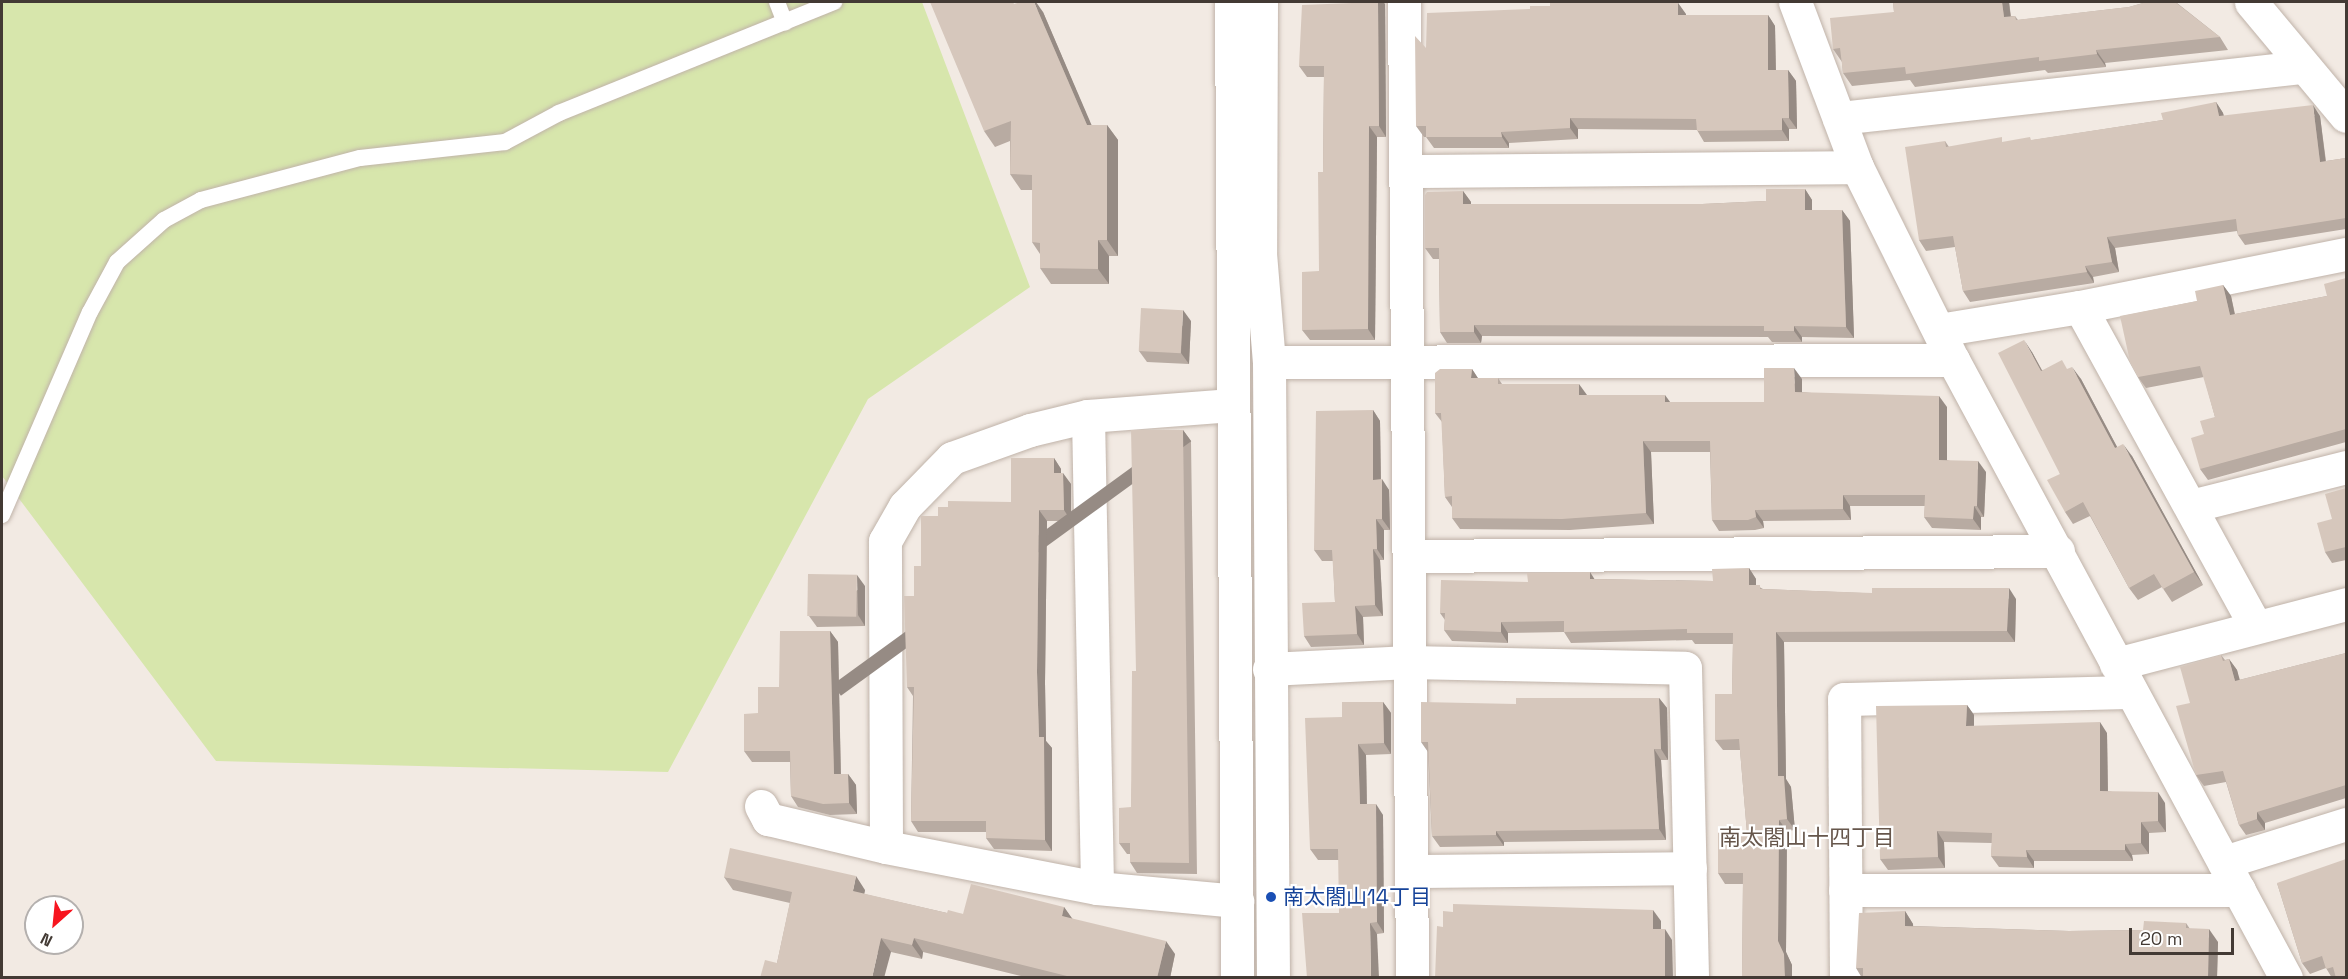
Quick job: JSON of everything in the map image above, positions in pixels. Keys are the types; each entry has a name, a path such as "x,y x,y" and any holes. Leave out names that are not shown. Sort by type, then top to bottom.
{"street":[{"path":"1231,2 1237,978"},
{"path":"1262,2 1260,253 1269,362 1269,669 1273,978"},
{"path":"1404,2 1408,171 1406,363 1413,871 1412,978"},
{"path":"1795,2 1857,167 1953,360 2058,551 2286,978"},
{"path":"2251,2 2302,67 2346,116"},
{"path":"1839,118 2302,67"},
{"path":"1408,171 1857,167"},
{"path":"1939,330 2080,307 2346,254"},
{"path":"2080,307 2256,627"},
{"path":"1269,362 1953,360"},
{"path":"886,847 885,541 905,506 952,458 1030,429 1088,416 1232,405"},
{"path":"1088,416 1097,888"},
{"path":"2191,506 2346,468"},
{"path":"1408,556 2058,551"},
{"path":"1846,978 1844,699 2124,678 2256,627 2346,604"},
{"path":"1269,669 1409,662 1685,668 1692,978"},
{"path":"761,806 768,819 886,847 1097,888 1237,901"},
{"path":"1845,890 2231,876 2346,824"},
{"path":"1413,871 1690,868"}],"lane":[{"path":"777,2 786,23"},
{"path":"2,515 90,312 111,272 117,262 164,220 201,200 360,158 505,142 559,113 834,2"}],"green space":[{"path":"2,2 922,2 1030,287 868,399 668,772 216,761 2,476"}],"building":[{"path":"930,2 1013,2 1014,4 1034,2 1087,125 1107,125 1107,240 1098,240 1098,269 1040,268 1040,243 1032,242 1032,175 1010,174 1011,121 984,131"},
{"path":"1378,2 1379,126 1369,126 1368,329 1302,330 1302,272 1319,271 1318,172 1323,172 1324,66 1299,66 1302,5"},
{"path":"1550,2 1678,3 1678,15 1768,15 1768,70 1788,70 1789,118 1782,118 1782,130 1697,131 1696,119 1570,118 1570,128 1501,132 1502,137 1426,137 1426,126 1416,126 1415,36 1426,48 1427,13 1530,9 1530,6 1550,6"},
{"path":"1893,2 2002,2 2004,17 2015,16 2016,20 2129,7 2143,2 2175,2 2220,37 2096,50 2097,54 2039,61 2039,57 1906,74 1905,67 1843,73 1840,48 1833,49 1830,18 1894,12"},
{"path":"2216,102 2219,116 2313,105 2320,162 2346,158 2346,218 2238,235 2236,219 2107,237 2112,262 2085,266 2087,272 1963,291 1953,236 1919,240 1905,147 1945,141 1946,147 2002,137 2002,142 2030,137 2031,140 2163,120 2161,113"},
{"path":"1766,189 1805,189 1805,210 1842,210 1846,327 1794,326 1794,331 1764,331 1764,326 1474,325 1474,332 1440,332 1439,248 1425,248 1425,195 1427,192 1463,191 1463,204 1702,204 1766,201"},
{"path":"2346,278 2346,429 2200,469 2191,438 2204,434 2200,421 2215,417 2200,366 2138,377 2130,362 2120,316 2197,301 2195,291 2223,285 2230,315 2327,296 2324,284"},
{"path":"1141,308 1183,310 1181,353 1139,351"},
{"path":"2024,340 2041,371 2062,360 2067,369 2072,367 2115,448 2123,444 2194,572 2163,589 2154,574 2129,588 2083,502 2065,512 2047,480 2060,474 1998,353"},
{"path":"1764,368 1794,368 1795,392 1939,396 1939,460 1978,461 1977,506 1974,506 1973,519 1924,517 1925,495 1843,495 1843,509 1755,510 1756,517 1748,520 1712,520 1710,441 1643,441 1646,513 1562,519 1452,518 1452,496 1445,497 1441,413 1435,413 1435,373 1440,369 1472,369 1471,378 1498,378 1498,384 1579,384 1579,395 1665,395 1665,402 1764,402"},
{"path":"1373,410 1373,480 1382,479 1382,519 1376,519 1377,549 1373,549 1375,605 1355,606 1357,634 1304,636 1302,603 1335,602 1332,550 1314,550 1316,411"},
{"path":"1131,430 1183,430 1189,863 1130,862 1130,843 1119,843 1119,808 1131,807 1132,671 1136,671"},
{"path":"1011,458 1054,458 1054,473 1063,473 1064,510 1039,510 1037,672 1039,737 1044,737 1045,840 986,838 986,821 911,821 914,687 907,687 904,596 914,596 914,566 921,566 921,516 938,516 938,507 948,507 948,501 1011,502"},
{"path":"2346,488 2346,547 2325,552 2317,523 2332,519 2325,494"},
{"path":"1749,568 1749,585 1760,585 1760,589 1872,593 1872,588 2009,588 2007,631 1776,632 1778,776 1784,776 1787,819 1779,820 1778,941 1784,954 1785,978 1721,978 1721,976 1742,976 1743,873 1718,873 1718,833 1747,833 1739,739 1715,740 1715,694 1732,694 1733,633 1687,633 1687,629 1564,632 1564,621 1501,622 1501,632 1444,630 1445,613 1440,613 1441,580 1528,582 1527,573 1590,572 1590,579 1713,581 1712,569"},
{"path":"808,574 857,575 856,617 807,616"},
{"path":"780,631 830,631 834,774 848,774 849,803 823,804 791,796 790,751 744,751 744,714 758,713 758,687 779,687"},
{"path":"2346,653 2346,785 2257,812 2257,819 2239,825 2223,771 2196,775 2176,706 2190,703 2180,667 2221,655 2223,661 2229,659 2235,681"},
{"path":"1516,698 1659,698 1661,749 1654,749 1659,829 1496,831 1496,835 1432,836 1428,742 1421,742 1421,702 1516,704"},
{"path":"1342,702 1383,702 1384,743 1358,744 1360,804 1376,804 1377,922 1370,923 1371,978 1307,978 1302,913 1339,913 1338,849 1310,849 1305,718 1342,717"},
{"path":"1967,705 1966,726 2100,722 2100,791 2158,792 2158,821 2141,822 2141,843 2125,844 2125,850 2026,850 2027,857 1991,856 1992,833 1937,831 1938,857 1880,859 1876,706"},
{"path":"730,848 856,876 853,891 947,913 948,910 963,914 971,884 1064,907 1062,916 1166,941 1157,978 1075,978 914,938 912,945 881,938 872,978 760,978 765,960 777,963 792,892 724,877"},
{"path":"2346,859 2346,978 2336,978 2333,967 2326,969 2322,956 2302,963 2277,883"},
{"path":"1453,904 1653,910 1653,929 1665,929 1665,978 1435,978 1437,926 1443,927 1443,911 1453,912"},
{"path":"1905,911 1905,926 2069,931 2143,930 2144,921 2186,923 2186,928 2209,929 2208,978 1863,978 1863,968 1856,968 1859,913"}],"place":[{"name":"南太閤山14丁目","path":"1271,897"}],"district":[{"name":"南太閤山十四丁目","path":"1807,838"}]}
